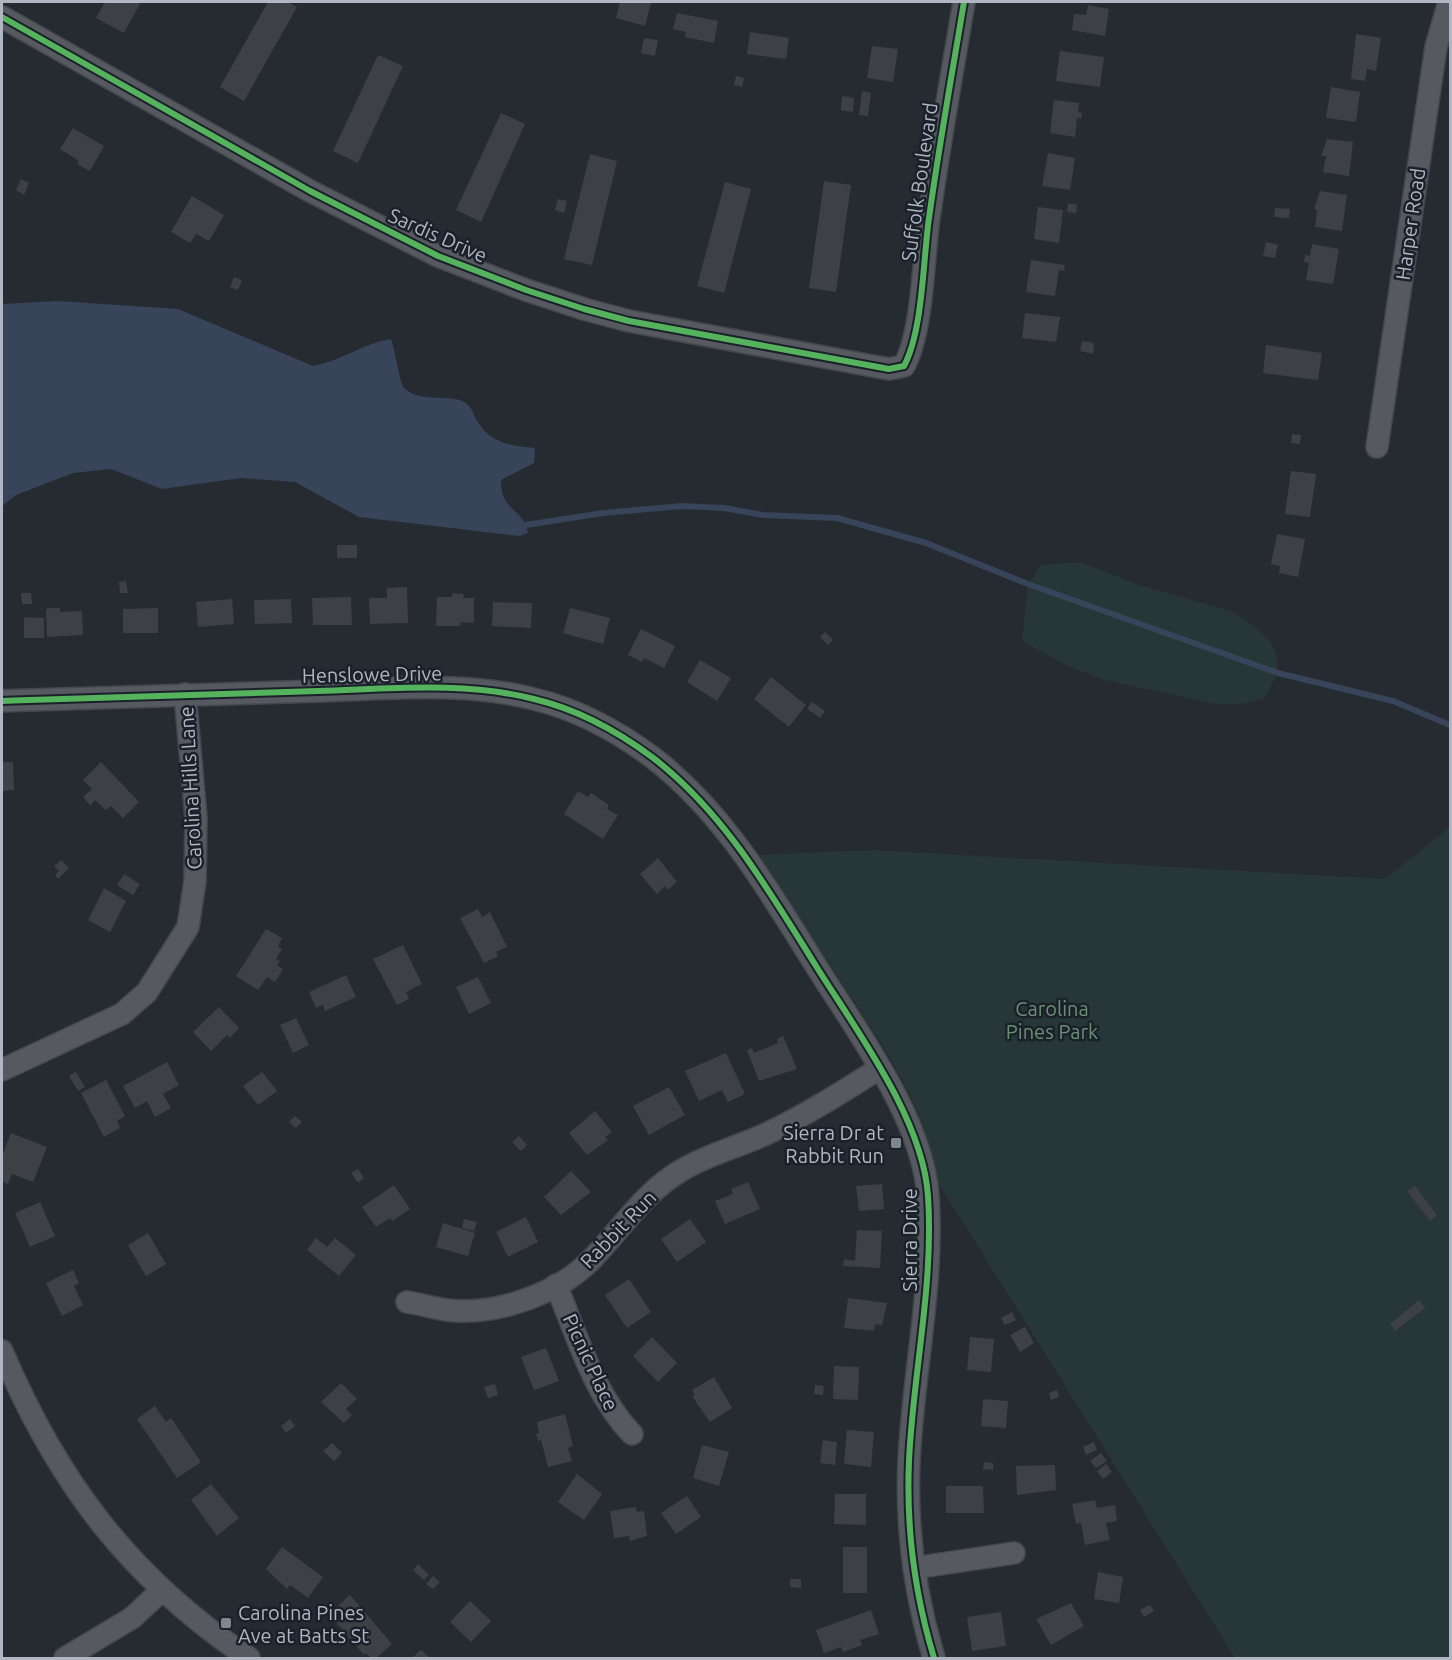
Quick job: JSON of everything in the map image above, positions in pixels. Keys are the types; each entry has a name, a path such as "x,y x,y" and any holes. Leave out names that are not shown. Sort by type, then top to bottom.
{"street":[{"name":"Suffolk Boulevard","path":"903,366 910,354 916,327 934,179 964,2"},
{"name":"Harper Road","path":"1377,447 1436,47 1449,2"},
{"name":"Sardis Drive","path":"2,17 352,213 438,256 526,290 629,321 855,364 889,369 903,366"},
{"name":"Henslowe Drive","path":"2,701 426,687 499,692 533,698 569,709 649,755 702,803 730,836"},
{"name":"Carolina Hills Lane","path":"2,1070 122,1014 147,992 188,927 195,881 196,818 185,694"},
{"name":"Sierra Drive","path":"730,836 760,876 880,1068 904,1113 921,1159 928,1190 926,1287 909,1459 908,1503 914,1568 923,1622 934,1659"},
{"name":"Rabbit Run","path":"407,1302 449,1310 486,1308 526,1299 556,1285 592,1259 638,1203 672,1177 706,1157 764,1134 820,1106 880,1068"},
{"name":"Picnic Place","path":"556,1285 603,1396 616,1418 632,1434"},
{"path":"2,1351 35,1420 83,1500 115,1542 161,1591 249,1659"},
{"path":"914,1568 1014,1553"},
{"path":"66,1659 132,1618 161,1591"}],"green space":[{"path":"1080,562 1139,585 1234,612 1254,626 1270,641 1277,657 1278,673 1264,699 1221,705 1104,680 1068,666 1022,641 1028,584 1041,565"},
{"name":"Carolina Pines Park","path":"1450,827 1450,1658 1235,1658 939,1184 924,1130 903,1081 861,1012 756,855 873,850 1385,879"}],"water":[{"path":"58,301 178,309 313,366 371,344 391,339 401,380 404,388 410,393 462,401 469,406 481,427 494,438 517,446 535,448 534,463 501,480 504,498 522,519 528,533 519,536 359,517 295,482 241,478 162,489 111,469 73,473 16,495 2,506 2,304"}],"building":[{"path":"105,2 141,2 124,33 96,18"},
{"path":"268,2 288,2 297,7 244,101 220,87"},
{"path":"620,2 651,3 645,26 616,18"},
{"path":"1088,5 1109,9 1105,36 1072,30 1074,14 1086,15"},
{"path":"677,13 718,21 714,43 685,37 686,32 673,29"},
{"path":"750,32 789,38 786,59 747,54"},
{"path":"1356,34 1381,38 1376,71 1367,69 1365,81 1351,79"},
{"path":"644,38 658,40 655,56 641,53"},
{"path":"872,46 898,49 893,82 867,78"},
{"path":"1060,51 1104,57 1100,87 1056,81"},
{"path":"378,55 403,66 358,163 333,151"},
{"path":"736,76 744,78 742,87 734,85"},
{"path":"1331,87 1360,92 1356,122 1326,118"},
{"path":"862,91 871,93 868,116 859,115"},
{"path":"842,96 854,98 853,112 841,110"},
{"path":"1054,100 1079,103 1078,112 1082,113 1081,119 1077,118 1075,137 1050,133"},
{"path":"501,113 525,124 481,222 456,210"},
{"path":"73,128 104,146 90,171 77,164 79,161 60,149"},
{"path":"1327,139 1353,142 1349,176 1323,172 1326,156 1321,156"},
{"path":"1048,153 1075,158 1070,190 1042,186"},
{"path":"590,154 617,161 592,265 564,259"},
{"path":"21,179 29,183 24,195 16,190"},
{"path":"824,181 851,185 836,292 809,288"},
{"path":"725,182 751,189 724,293 697,286"},
{"path":"1320,191 1347,195 1342,231 1315,227 1317,210 1314,209"},
{"path":"192,196 224,215 209,241 196,234 190,243 171,232"},
{"path":"558,199 567,201 564,213 555,210"},
{"path":"1068,203 1077,205 1076,213 1067,212"},
{"path":"1038,207 1063,210 1059,243 1034,239"},
{"path":"1275,208 1290,209 1289,218 1274,217"},
{"path":"1266,242 1278,245 1275,258 1263,256"},
{"path":"1312,244 1339,249 1333,284 1306,280 1309,263 1304,262 1305,255 1310,256"},
{"path":"1031,260 1065,265 1064,271 1059,270 1055,296 1026,292"},
{"path":"234,277 242,280 238,290 230,287"},
{"path":"1025,313 1060,317 1056,342 1022,338"},
{"path":"1082,341 1094,343 1093,354 1080,351"},
{"path":"1266,345 1322,353 1318,380 1263,373"},
{"path":"1292,434 1301,435 1300,444 1291,443"},
{"path":"1291,471 1316,474 1310,517 1285,514"},
{"path":"1277,534 1305,539 1298,577 1279,573 1280,566 1271,564"},
{"path":"337,545 357,545 357,558 337,558"},
{"path":"126,581 128,593 120,593 119,582"},
{"path":"407,587 408,623 370,624 369,598 387,598 387,588"},
{"path":"21,593 31,593 32,604 22,604"},
{"path":"452,593 464,594 463,598 474,598 474,623 461,622 460,626 436,626 437,597 452,597"},
{"path":"351,597 352,625 313,625 312,598"},
{"path":"232,599 234,624 198,627 196,602"},
{"path":"291,599 292,623 255,624 254,600"},
{"path":"493,602 532,603 531,628 492,626"},
{"path":"60,608 60,612 82,611 83,635 47,637 46,609"},
{"path":"158,608 158,633 123,633 123,609"},
{"path":"570,608 610,618 603,644 563,633"},
{"path":"24,617 44,618 44,638 24,638"},
{"path":"641,629 675,646 664,668 644,658 642,662 628,655"},
{"path":"825,632 833,640 828,645 820,637"},
{"path":"700,660 731,678 717,701 687,682"},
{"path":"771,677 806,705 789,727 754,699"},
{"path":"812,702 825,711 820,718 807,709"},
{"path":"2,762 13,762 14,790 2,791"},
{"path":"101,762 139,802 123,818 111,806 106,810 95,800 90,805 83,797 92,789 83,780"},
{"path":"578,791 588,797 591,793 609,805 607,809 618,815 603,839 564,814"},
{"path":"658,858 677,882 668,890 665,886 657,894 640,874"},
{"path":"61,860 69,868 58,879 55,875 59,871 54,866"},
{"path":"124,874 140,884 133,895 117,885"},
{"path":"104,888 126,901 110,932 88,920"},
{"path":"478,909 482,917 490,912 507,947 496,952 498,956 484,963 460,918"},
{"path":"266,929 282,938 278,946 282,949 276,959 280,961 277,965 283,969 275,982 267,977 258,990 236,976"},
{"path":"403,945 422,984 406,992 409,999 397,1005 373,959"},
{"path":"346,975 356,997 325,1011 323,1005 316,1008 309,992"},
{"path":"478,977 491,1003 469,1014 456,987"},
{"path":"219,1007 239,1028 230,1038 227,1035 211,1051 193,1032"},
{"path":"296,1018 309,1045 293,1053 280,1025"},
{"path":"783,1036 797,1069 759,1081 747,1050 752,1048 754,1053 778,1043 777,1039"},
{"path":"726,1053 745,1094 728,1102 722,1090 699,1101 685,1071"},
{"path":"167,1062 179,1085 163,1094 171,1108 155,1117 147,1101 135,1108 123,1086"},
{"path":"76,1072 85,1087 78,1091 69,1076"},
{"path":"262,1072 277,1091 258,1105 243,1086"},
{"path":"106,1080 125,1116 117,1121 120,1128 104,1137 81,1093"},
{"path":"669,1087 685,1115 649,1135 633,1106"},
{"path":"595,1111 612,1132 605,1137 608,1140 587,1155 569,1133"},
{"path":"295,1116 302,1122 296,1128 289,1122"},
{"path":"11,1133 47,1147 33,1182 12,1174 8,1184 2,1181 2,1156"},
{"path":"519,1136 527,1145 521,1151 512,1142"},
{"path":"358,1169 364,1178 358,1183 351,1173"},
{"path":"571,1171 591,1192 561,1215 544,1197"},
{"path":"748,1182 760,1209 725,1224 715,1201 733,1194 731,1189"},
{"path":"882,1184 884,1209 859,1211 856,1186"},
{"path":"394,1185 410,1209 392,1221 390,1218 376,1227 362,1207"},
{"path":"1415,1186 1437,1215 1430,1221 1407,1191"},
{"path":"40,1202 55,1236 30,1247 15,1213"},
{"path":"526,1217 538,1242 508,1257 496,1232"},
{"path":"464,1219 477,1222 474,1231 462,1228"},
{"path":"690,1219 706,1242 677,1262 661,1239"},
{"path":"443,1223 475,1233 468,1256 436,1247"},
{"path":"857,1230 882,1231 880,1268 843,1266 844,1259 855,1261"},
{"path":"148,1233 166,1264 146,1276 128,1245"},
{"path":"316,1238 327,1247 335,1238 356,1255 339,1276 307,1250"},
{"path":"73,1270 79,1283 74,1286 83,1305 62,1316 46,1283"},
{"path":"629,1279 651,1312 627,1328 605,1295"},
{"path":"848,1298 887,1303 882,1325 875,1324 874,1331 844,1328"},
{"path":"1419,1300 1425,1308 1395,1331 1390,1324"},
{"path":"1012,1312 1016,1320 1005,1325 1001,1318"},
{"path":"1025,1327 1034,1343 1020,1352 1010,1335"},
{"path":"652,1337 677,1363 658,1382 633,1356"},
{"path":"970,1337 994,1339 991,1372 967,1370"},
{"path":"546,1348 559,1381 534,1390 521,1357"},
{"path":"834,1366 859,1367 858,1400 833,1399"},
{"path":"714,1377 732,1408 710,1422 692,1396 695,1395 692,1390"},
{"path":"341,1383 357,1399 346,1409 352,1415 344,1423 321,1402"},
{"path":"495,1384 498,1395 488,1398 484,1387"},
{"path":"815,1385 824,1386 823,1395 814,1394"},
{"path":"1057,1390 1059,1397 1051,1400 1049,1393"},
{"path":"983,1399 1008,1401 1006,1428 981,1426"},
{"path":"155,1406 166,1422 171,1418 201,1462 177,1478 137,1419"},
{"path":"565,1414 573,1446 568,1448 572,1461 548,1467 541,1440 538,1441 536,1434 539,1433 537,1422"},
{"path":"290,1419 295,1426 286,1433 281,1426"},
{"path":"847,1430 874,1432 871,1467 844,1464"},
{"path":"823,1440 837,1442 835,1465 820,1463"},
{"path":"1094,1442 1097,1450 1086,1455 1083,1447"},
{"path":"332,1443 342,1453 334,1461 323,1451"},
{"path":"702,1445 729,1452 719,1486 693,1478"},
{"path":"1101,1453 1107,1461 1096,1468 1090,1461"},
{"path":"984,1462 993,1463 993,1470 983,1469"},
{"path":"1106,1464 1112,1472 1103,1479 1097,1471"},
{"path":"1055,1465 1056,1490 1017,1495 1016,1466"},
{"path":"577,1474 602,1494 584,1520 558,1502"},
{"path":"211,1484 239,1518 217,1536 191,1500"},
{"path":"946,1486 983,1486 984,1513 946,1513"},
{"path":"835,1494 866,1494 866,1525 834,1524"},
{"path":"687,1496 701,1517 676,1534 661,1513"},
{"path":"1095,1500 1097,1508 1115,1505 1117,1521 1106,1523 1110,1540 1085,1545 1081,1523 1076,1524 1072,1504"},
{"path":"636,1507 637,1512 644,1511 647,1536 630,1541 629,1536 614,1538 610,1511"},
{"path":"282,1547 323,1577 308,1598 290,1585 287,1589 266,1569"},
{"path":"843,1547 867,1547 867,1593 843,1593"},
{"path":"418,1564 429,1575 424,1580 413,1570"},
{"path":"1098,1572 1123,1577 1119,1603 1094,1599"},
{"path":"433,1576 440,1582 433,1589 426,1584"},
{"path":"790,1579 801,1579 801,1588 790,1587"},
{"path":"350,1595 392,1644 376,1658 371,1658 366,1653 364,1655 329,1614"},
{"path":"470,1601 491,1621 471,1642 450,1622"},
{"path":"1071,1603 1084,1626 1051,1645 1036,1619"},
{"path":"1150,1605 1154,1611 1144,1617 1140,1610"},
{"path":"871,1610 879,1634 860,1640 862,1645 843,1652 841,1647 824,1653 816,1630"},
{"path":"1001,1612 1006,1646 972,1651 967,1617"},
{"path":"421,1650 430,1658 412,1658"}],"waterway":[{"path":"526,525 603,513 682,506 724,508 763,515 837,518 926,543 1028,584 1278,673 1393,701 1450,725"}],"cycle path":[{"path":"2,17 310,191 438,256 526,290 629,321 889,369 904,366 919,315 933,191 964,2"},
{"path":"2,701 399,688 454,688 508,693 550,703 581,715 625,738 652,757 701,802 762,881 868,1047 901,1106 923,1167 928,1196 928,1263 911,1428 908,1486 913,1561 934,1658"}],"place":[{"name":"Sierra Dr at Rabbit Run","path":"896,1143"},
{"name":"Carolina Pines Ave at Batts St","path":"226,1623"}]}
